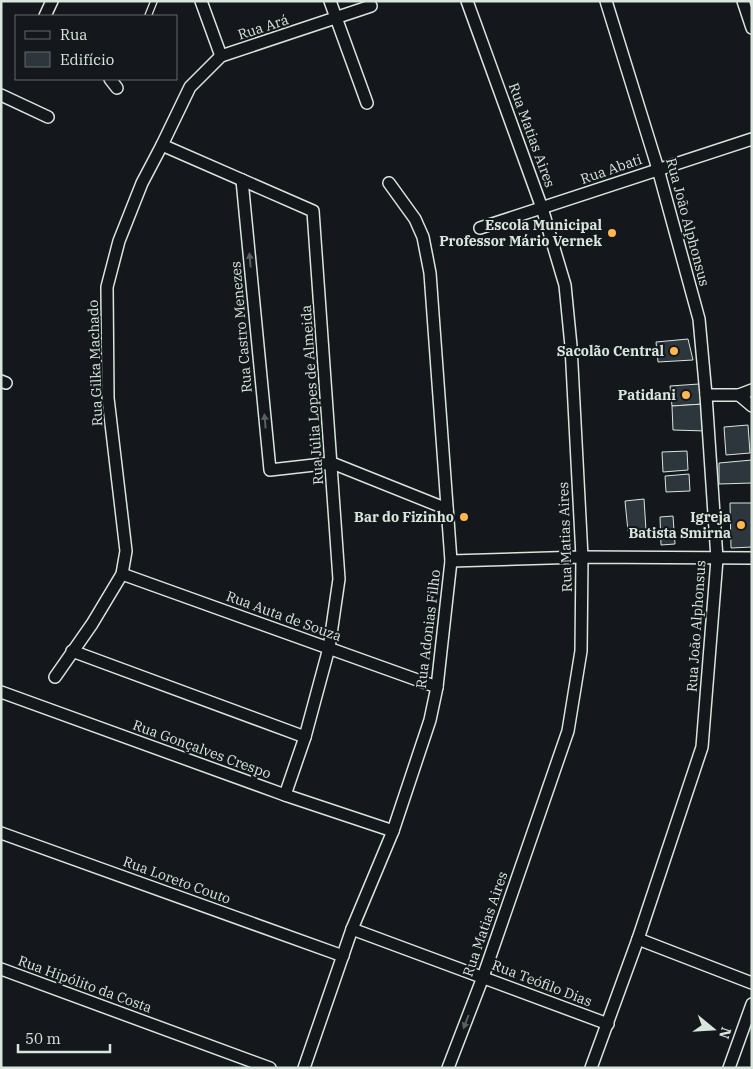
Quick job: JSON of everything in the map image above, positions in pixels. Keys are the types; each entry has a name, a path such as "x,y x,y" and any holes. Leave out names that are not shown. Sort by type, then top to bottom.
{"street":[{"path":"45,15 52,1"},
{"path":"202,1 221,56"},
{"path":"330,1 367,103"},
{"name":"Rua Matias Aires","path":"448,1068 483,977 568,731 580,651 582,557 571,346 565,285 542,208 467,1"},
{"name":"Rua João Alphonsus","path":"591,1068 638,939 702,747 717,559 699,319 658,169 606,1"},
{"path":"743,1 752,28"},
{"name":"Rua Ará","path":"221,56 371,6"},
{"name":"Rua Gilka Machado","path":"55,677 92,624 122,574 126,551 108,398 107,287 122,232 142,183 190,87 221,56"},
{"path":"1,95 48,117"},
{"name":"Rua Abati","path":"480,228 752,139"},
{"name":"Rua Júlia Lopes de Almeida","path":"162,145 313,211 339,579 329,648 305,737 285,795"},
{"name":"Rua Castro Menezes","path":"242,180 270,470 332,463"},
{"name":"Rua Adonias Filho","path":"304,1068 352,929 393,831 430,720 437,687 451,560 430,273 423,237 419,228 404,202 389,183"},
{"path":"706,395 739,394 752,390"},
{"path":"739,394 752,406"},
{"path":"332,463 447,508"},
{"path":"451,560 582,557 752,558"},
{"name":"Rua Auta de Souza","path":"122,574 437,687"},
{"path":"72,651 305,737"},
{"name":"Rua Gonçalves Crespo","path":"1,692 285,795 393,831"},
{"name":"Rua Loreto Couto","path":"1,833 343,956"},
{"name":"Rua Teófilo Dias","path":"352,929 608,1024"},
{"path":"638,939 752,983"},
{"name":"Rua Hipólito da Costa","path":"1,969 270,1068"},
{"path":"729,1068 752,1004"}],"lane":[{"path":"148,15 154,1"}],"building":[{"name":"Sacolão Central","path":"688,339 693,360 658,362 656,342"},
{"name":"Patidani","path":"699,384 703,404 672,406 670,386"},
{"path":"703,404 706,431 673,430 672,406"},
{"path":"748,425 750,453 726,455 724,427"},
{"path":"687,451 688,470 663,472 662,452"},
{"path":"752,460 752,483 719,484 719,463"},
{"path":"689,474 690,491 666,492 665,476"},
{"path":"644,499 646,530 628,531 625,501"},
{"name":"Igreja Batista Smirna","path":"730,503 752,503 752,547 731,548"},
{"path":"673,516 675,544 661,545 660,517"}],"place":[{"name":"Escola Municipal Professor Mário Vernek","path":"612,233"},
{"name":"Sacolão Central","path":"674,351"},
{"name":"Patidani","path":"686,395"},
{"name":"Bar do Fizinho","path":"464,517"},
{"name":"Igreja Batista Smirna","path":"741,525"}]}
